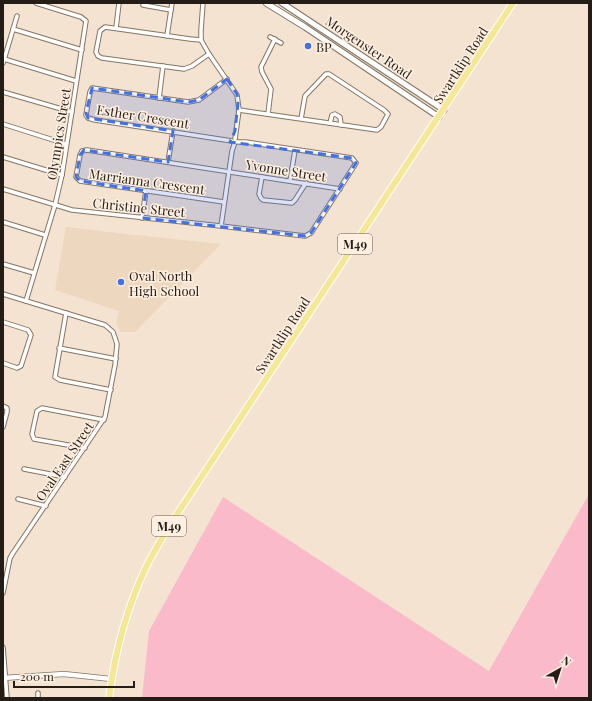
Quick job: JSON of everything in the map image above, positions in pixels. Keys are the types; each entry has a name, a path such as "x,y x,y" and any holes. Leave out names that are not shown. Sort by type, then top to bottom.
{"main road":[{"name":"Morgenster Road","path":"266,3 305,27 439,117"},
{"name":"Morgenster Road","path":"282,3 444,110"},
{"name":"Swartklip Road","path":"108,698 120,638 132,600 148,563 166,531 513,3"}],"street":[{"name":"Olympics Street","path":"26,301 55,205 62,175 86,25 84,19 36,3"},
{"path":"116,28 119,3"},
{"path":"168,36 172,3"},
{"path":"203,3 201,30 202,40 209,54 237,94 239,110 221,226"},
{"path":"143,5 171,10"},
{"path":"17,16 4,61 76,81"},
{"path":"202,40 105,27 100,30 96,51 98,56 102,58 186,69 209,54"},
{"path":"13,29 82,50"},
{"path":"270,37 281,43"},
{"path":"268,114 271,88 262,72 261,67 275,39"},
{"path":"159,98 163,66"},
{"path":"239,110 376,130 381,127 388,114 329,74 326,74 305,96 301,119"},
{"name":"Esther Crescent","path":"227,79 202,98 188,102 92,88 86,115 91,119 354,159 356,162 355,166 340,189"},
{"path":"3,92 72,112"},
{"path":"330,123 332,115 335,114 340,117 341,125"},
{"path":"3,124 66,144"},
{"path":"168,162 173,131"},
{"name":"Marrianna Crescent","path":"224,202 79,180 76,176 81,152 87,150 229,171"},
{"path":"290,181 295,150"},
{"path":"3,157 62,175"},
{"name":"Yvonne Street","path":"229,171 340,189"},
{"path":"262,177 259,196 264,200 293,203 306,183"},
{"name":"Christine Street","path":"3,189 72,210 307,236 312,232 340,189"},
{"path":"142,218 146,191"},
{"path":"3,222 45,235"},
{"path":"3,264 34,273"},
{"path":"3,294 66,313 54,375 56,379 111,390"},
{"name":"Oval East Street","path":"3,593 4,583 12,555 104,420 111,390 117,344 113,332 109,327 103,324 66,313"},
{"path":"3,322 28,330 31,335 21,366 17,368 3,364"},
{"path":"59,348 116,359"},
{"path":"3,406 7,408 3,427"},
{"path":"85,448 34,439 32,434 37,411 42,408 104,420"},
{"path":"24,469 66,477"},
{"path":"18,499 46,506"},
{"path":"3,647 4,678 7,698"},
{"path":"4,678 64,674 111,679"}],"highlighted area":[{"path":"227,79 237,94 238,103 235,131 230,142 352,158 356,163 311,233 305,236 142,218 146,191 80,181 76,177 80,155 84,150 168,162 173,131 88,118 86,113 92,88 188,102 199,100"}],"shaded area":[{"name":"Oval North High School","path":"66,227 221,244 135,332 121,332 116,323 119,311 55,290"},
{"path":"589,494 589,698 142,698 149,631 223,497 489,671"}],"place":[{"name":"BP","path":"308,46"},
{"name":"Oval North High School","path":"121,282"}]}
